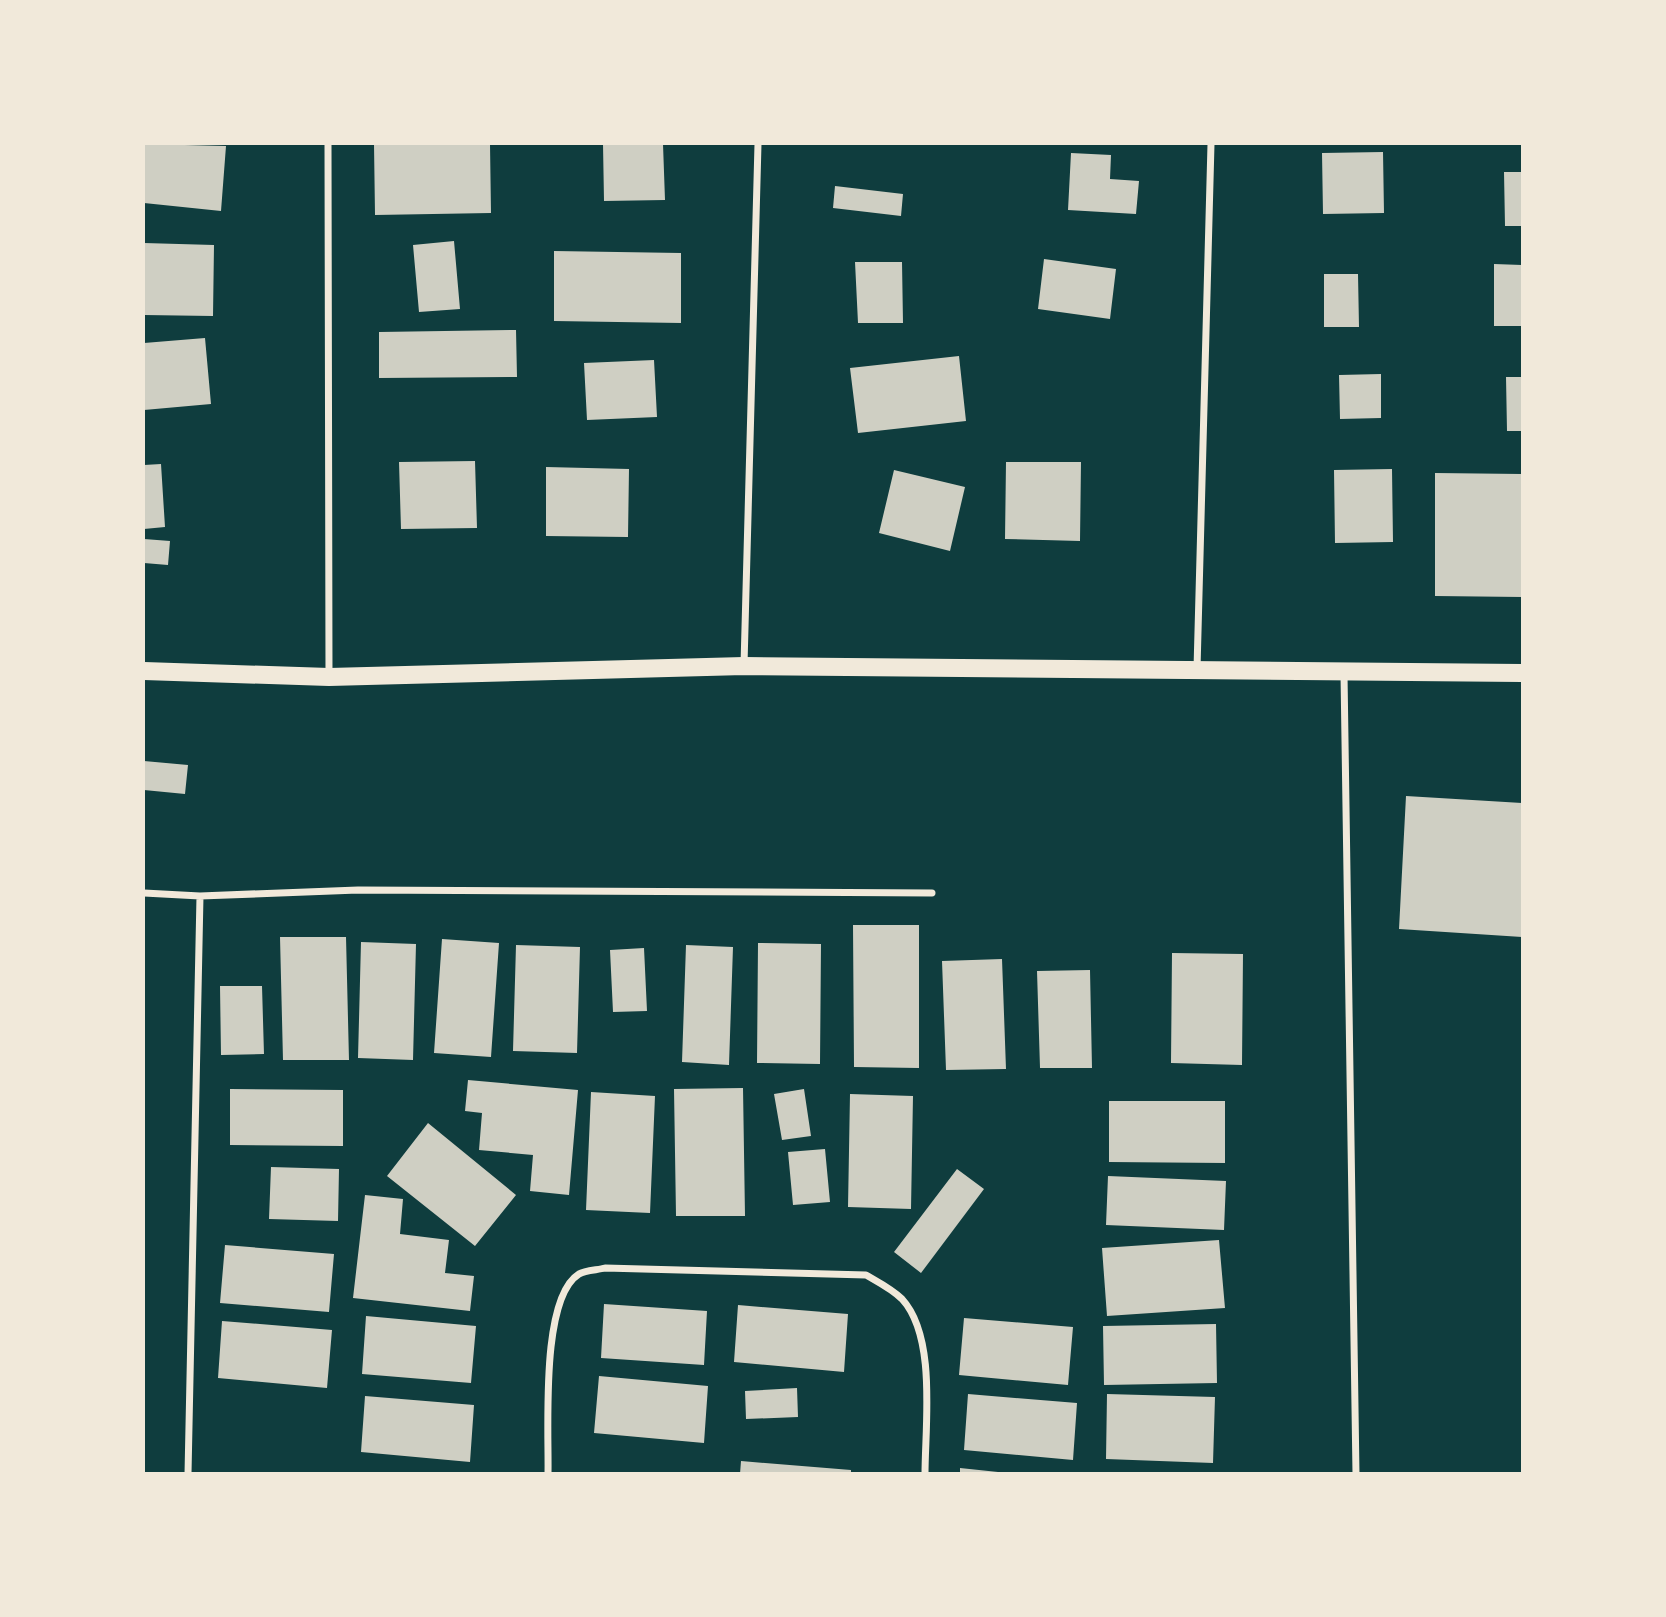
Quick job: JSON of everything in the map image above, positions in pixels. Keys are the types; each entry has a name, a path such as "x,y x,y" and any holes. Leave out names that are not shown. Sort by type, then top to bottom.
{"main road":[{"path":"144,671 329,677 744,666 1522,673"}],"street":[{"path":"328,144 329,677"},
{"path":"744,666 758,144"},
{"path":"1197,670 1211,144"},
{"path":"1344,670 1356,1474"},
{"path":"144,893 200,896 358,890 932,893"},
{"path":"188,1474 200,896"},
{"path":"548,1474 551,1329 563,1292 579,1274 605,1268 866,1275 885,1286 903,1301 918,1330 925,1357 925,1474"}],"building":[{"path":"144,144 226,146 221,211 144,203"},
{"path":"374,144 490,144 491,213 375,215"},
{"path":"603,144 663,144 665,200 604,201"},
{"path":"1383,152 1384,213 1323,214 1322,153"},
{"path":"1071,153 1111,155 1110,179 1139,181 1136,214 1068,210"},
{"path":"1504,172 1522,172 1522,226 1505,226"},
{"path":"835,186 903,194 901,216 833,208"},
{"path":"454,241 460,309 419,312 413,245"},
{"path":"144,243 214,245 213,316 144,315"},
{"path":"554,251 681,253 681,323 554,321"},
{"path":"1044,259 1116,269 1110,319 1038,309"},
{"path":"855,262 902,262 903,323 858,323"},
{"path":"1494,264 1522,265 1522,326 1494,326"},
{"path":"1324,274 1358,274 1359,327 1324,327"},
{"path":"516,330 517,377 379,378 379,332"},
{"path":"205,338 211,404 144,410 144,343"},
{"path":"959,356 966,421 858,433 850,368"},
{"path":"654,360 657,417 587,420 584,363"},
{"path":"1381,374 1381,418 1340,419 1339,375"},
{"path":"1506,377 1522,377 1522,431 1507,431"},
{"path":"475,461 477,528 401,529 399,462"},
{"path":"1006,462 1081,462 1080,541 1005,539"},
{"path":"161,464 165,527 144,529 144,465"},
{"path":"546,467 629,469 628,537 546,536"},
{"path":"1392,469 1393,542 1335,543 1334,470"},
{"path":"894,470 965,487 950,551 879,533"},
{"path":"1435,473 1522,474 1522,597 1435,596"},
{"path":"144,539 170,541 168,565 144,563"},
{"path":"144,761 188,765 185,794 144,790"},
{"path":"1406,796 1522,803 1522,937 1399,929"},
{"path":"853,925 919,925 919,1068 854,1067"},
{"path":"280,937 346,937 349,1060 283,1060"},
{"path":"442,939 499,943 491,1057 434,1053"},
{"path":"361,942 416,944 413,1060 358,1058"},
{"path":"758,943 821,944 820,1064 757,1063"},
{"path":"516,945 580,947 577,1053 513,1051"},
{"path":"686,945 733,947 729,1065 682,1062"},
{"path":"644,948 647,1011 613,1012 610,950"},
{"path":"1172,953 1243,954 1242,1065 1171,1063"},
{"path":"1002,959 1006,1069 946,1070 942,961"},
{"path":"1090,970 1092,1068 1040,1068 1037,971"},
{"path":"220,986 262,986 264,1054 221,1055"},
{"path":"468,1080 578,1090 569,1195 530,1191 533,1155 479,1150 482,1113 465,1111"},
{"path":"743,1088 745,1216 676,1216 674,1089"},
{"path":"230,1089 343,1090 343,1146 230,1145"},
{"path":"804,1089 811,1136 782,1140 774,1094"},
{"path":"591,1092 655,1096 650,1213 586,1210"},
{"path":"850,1094 913,1096 911,1209 848,1207"},
{"path":"1109,1101 1225,1101 1225,1163 1109,1162"},
{"path":"428,1123 516,1195 475,1246 387,1176"},
{"path":"825,1149 830,1202 793,1205 788,1152"},
{"path":"271,1167 339,1169 338,1221 269,1219"},
{"path":"957,1169 984,1189 921,1273 894,1252"},
{"path":"1108,1176 1226,1181 1224,1230 1106,1225"},
{"path":"365,1195 403,1199 400,1234 449,1240 445,1273 474,1276 470,1311 353,1298"},
{"path":"1219,1240 1225,1308 1107,1316 1102,1248"},
{"path":"225,1245 334,1254 329,1312 220,1303"},
{"path":"604,1304 707,1311 704,1365 601,1358"},
{"path":"738,1305 848,1314 844,1372 734,1362"},
{"path":"366,1316 476,1326 471,1383 362,1374"},
{"path":"964,1318 1073,1327 1068,1385 959,1375"},
{"path":"222,1321 332,1330 327,1388 218,1378"},
{"path":"1216,1324 1217,1383 1104,1385 1103,1326"},
{"path":"599,1376 708,1386 704,1443 594,1433"},
{"path":"797,1388 798,1417 746,1419 745,1391"},
{"path":"968,1394 1077,1403 1073,1460 964,1450"},
{"path":"1107,1394 1215,1397 1213,1463 1106,1459"},
{"path":"365,1396 474,1405 470,1462 361,1452"},
{"path":"741,1461 851,1470 851,1474 740,1474"},
{"path":"960,1468 998,1472 998,1474 960,1474"}]}
